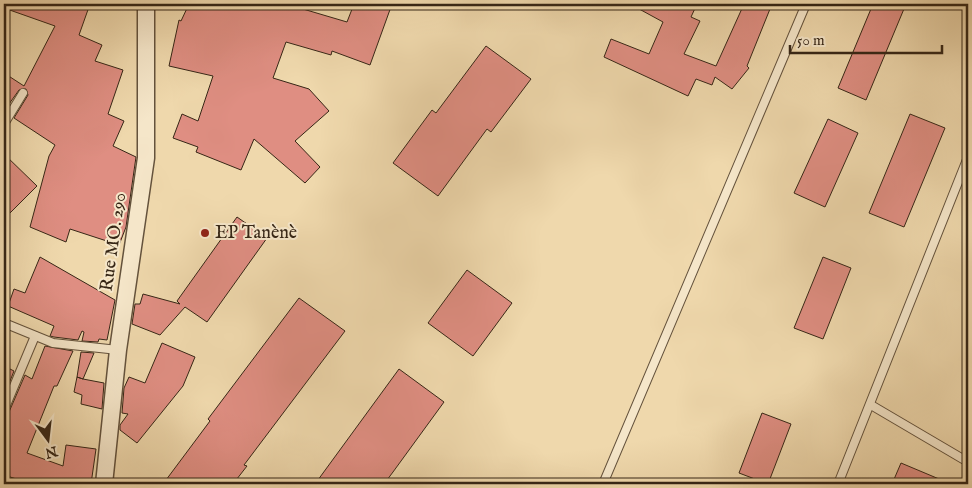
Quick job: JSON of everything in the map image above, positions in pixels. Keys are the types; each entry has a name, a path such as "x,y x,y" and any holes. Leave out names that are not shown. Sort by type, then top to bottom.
{"street":[{"name":"Rue MO. 290","path":"104,484 118,350 146,158 146,4"}],"lane":[{"path":"603,484 806,4"},
{"path":"4,124 24,93"},
{"path":"838,484 968,157"},
{"path":"4,323 53,344 118,350"},
{"path":"4,410 35,336"},
{"path":"871,405 968,462"}],"building":[{"path":"4,4 90,4 79,35 102,45 95,61 123,70 108,114 124,121 113,146 136,157 126,227 119,245 70,229 66,242 30,227 49,156 55,145 14,118 28,95 26,89 19,90 4,111 4,73 24,86 55,26 4,8"},
{"path":"189,4 306,4 303,9 347,22 354,4 392,4 370,65 332,51 331,55 286,42 273,78 309,89 329,111 295,141 320,167 305,183 254,139 241,170 196,152 198,147 173,138 182,114 198,121 213,76 169,66 179,20 181,21"},
{"path":"630,4 697,4 691,17 700,21 684,54 716,66 744,4 772,4 747,66 749,68 732,89 715,77 712,85 696,79 688,96 604,57 611,39 649,54 663,22"},
{"path":"873,4 906,4 866,100 838,88"},
{"path":"486,46 531,79 491,132 487,129 438,196 393,163 432,110 436,113"},
{"path":"910,114 945,128 904,227 869,213"},
{"path":"828,119 858,133 825,207 794,193"},
{"path":"4,154 37,186 4,219"},
{"path":"237,217 267,238 207,322 185,307 160,335 132,324 135,304 140,304 143,294 180,304 177,301"},
{"path":"40,257 115,300 107,340 99,339 98,342 82,341 84,332 82,331 78,340 50,336 54,326 8,306 14,289 25,293"},
{"path":"823,257 851,268 823,339 794,328"},
{"path":"467,270 512,303 473,356 428,323"},
{"path":"299,298 345,331 244,465 247,466 233,484 163,484 210,421 208,419"},
{"path":"162,343 195,357 183,386 137,443 120,430 120,425 128,414 122,413 124,388 129,377 145,383"},
{"path":"45,346 73,351 57,386 54,386 27,453 63,466 66,445 96,449 91,484 32,484 4,475 4,416 9,412 25,375 32,379"},
{"path":"81,352 94,353 83,379 104,383 102,409 81,404 82,395 74,392"},
{"path":"4,366 14,371 4,396"},
{"path":"399,369 444,402 393,472 384,484 315,484"},
{"path":"762,413 791,424 768,484 739,473"},
{"path":"901,463 951,484 892,484"}],"place":[{"name":"EP Tanènè","path":"205,233"}]}
